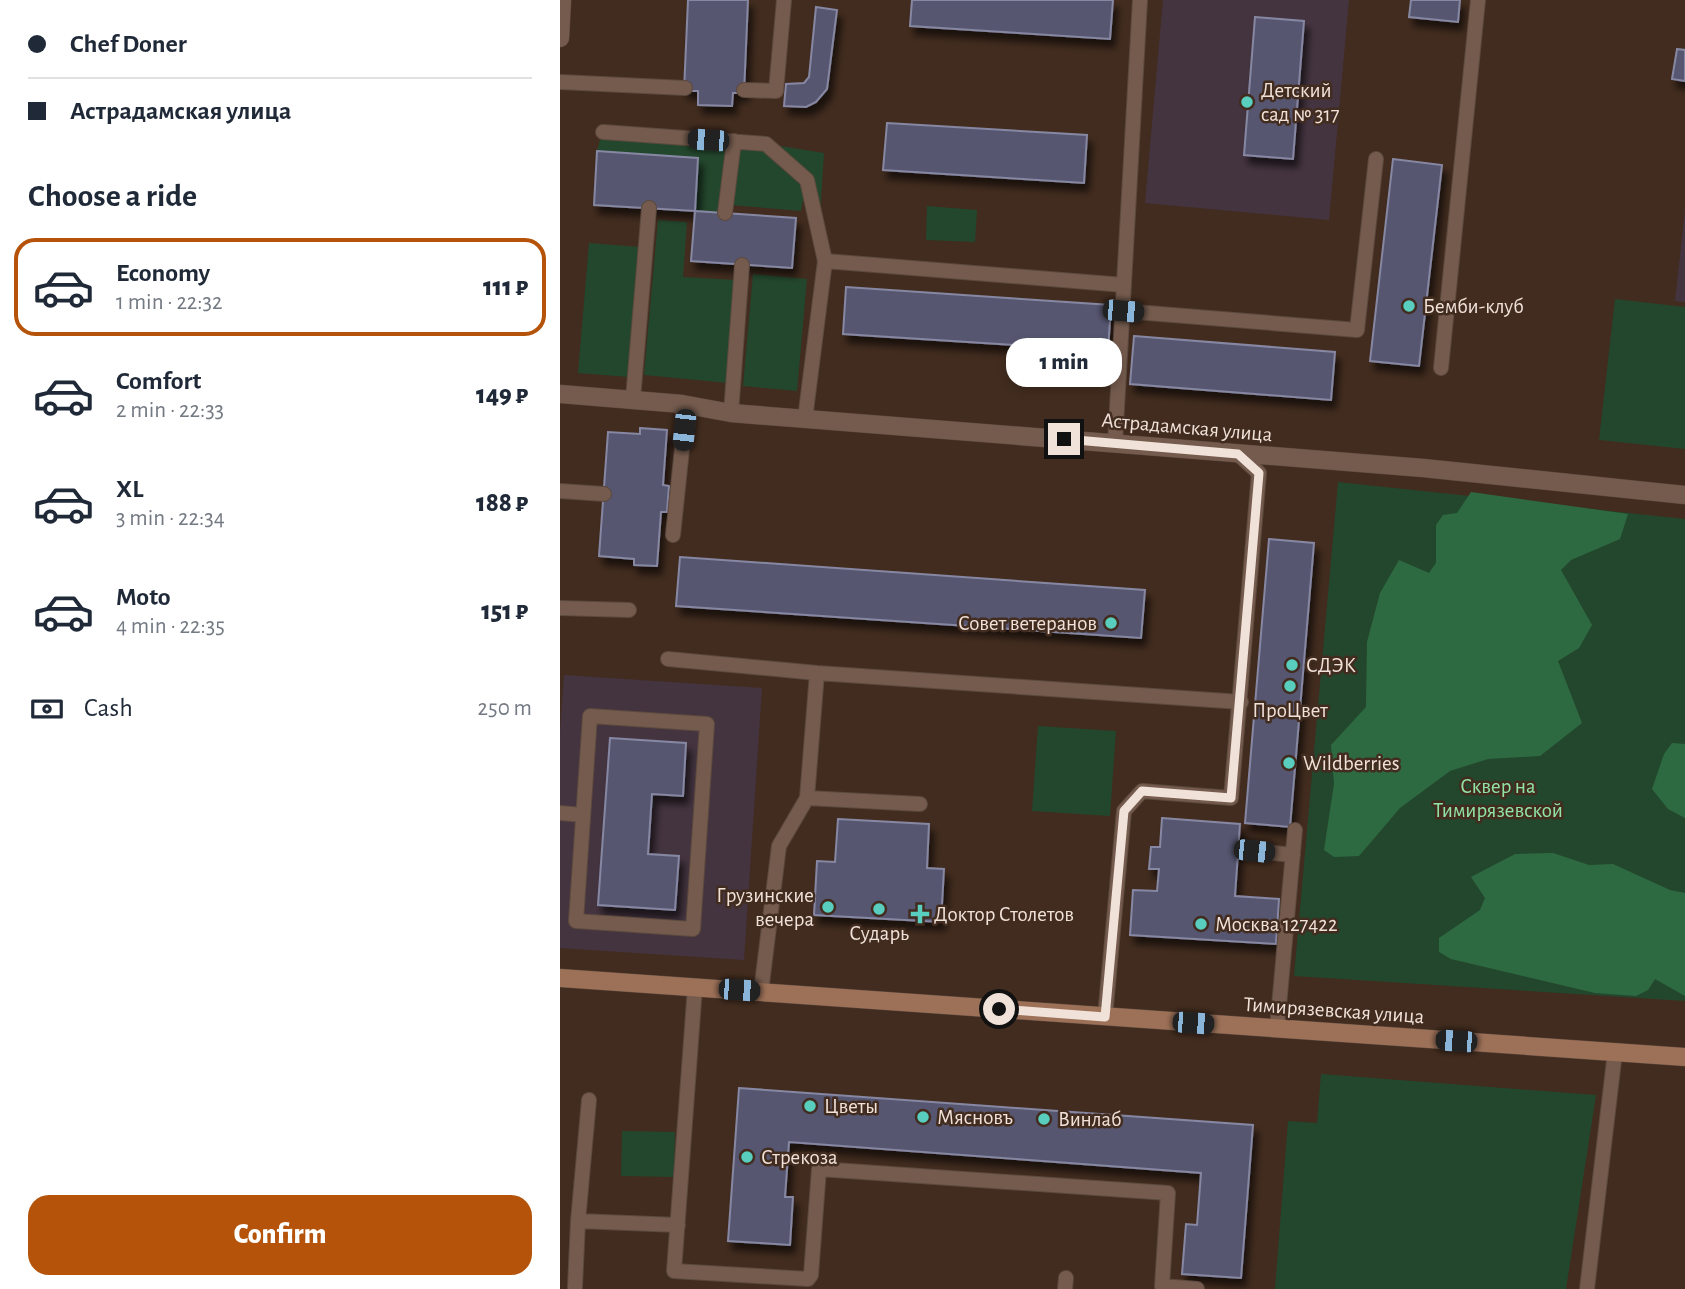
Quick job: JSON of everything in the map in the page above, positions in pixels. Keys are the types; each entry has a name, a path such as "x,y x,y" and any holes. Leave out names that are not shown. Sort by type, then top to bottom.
{"main road":[{"name":"Тимирязевская улица","path":"560,978 1685,1057"}],"street":[{"path":"560,38 562,0"},
{"name":"Астрадамская улица","path":"560,394 682,404 731,413 1423,468 1685,495"}],"lane":[{"path":"744,90 776,91 784,0"},
{"path":"1115,443 1140,0"},
{"path":"1441,368 1478,0"},
{"path":"560,82 685,88"},
{"path":"603,132 766,144 807,180 825,261 805,419"},
{"path":"725,213 734,141"},
{"path":"1123,311 1357,330 1376,159"},
{"path":"632,399 649,208"},
{"path":"825,261 1124,285"},
{"path":"731,413 742,265"},
{"path":"673,535 684,430 682,404"},
{"path":"1105,1017 1124,811 1142,791 1231,798 1259,473 1238,454"},
{"path":"560,491 604,494"},
{"path":"560,608 629,610"},
{"path":"668,659 817,673 1241,702"},
{"path":"761,992 779,846 807,798 817,673"},
{"path":"590,716 707,724 692,929 576,921 583,815 590,716"},
{"path":"807,798 920,804"},
{"path":"560,813 583,815"},
{"path":"1277,1028 1295,831"},
{"path":"1254,851 1293,855"},
{"path":"695,987 674,1271 733,1282 808,1279 811,1275 819,1169 1168,1193 1162,1288 1197,1289"},
{"path":"1587,1289 1615,1052"},
{"path":"575,1287 589,1100"},
{"path":"578,1221 678,1225"}],"shaded area":[{"name":"Детский сад № 317","path":"1163,0 1349,0 1329,220 1145,203"},
{"path":"1685,210 1685,302 1675,301"},
{"path":"564,675 762,688 744,960 560,948 560,733"}],"green space":[{"path":"601,136 731,145 722,213 695,211 698,158 597,151"},
{"path":"774,145 824,153 820,216 810,176"},
{"path":"737,146 766,148 806,184 801,211 730,205"},
{"path":"927,206 977,210 975,242 926,240"},
{"path":"658,220 687,222 683,277 735,280 728,383 644,375"},
{"path":"589,243 640,247 629,377 578,373"},
{"path":"753,274 807,279 797,391 743,386"},
{"path":"1615,299 1685,307 1685,449 1599,440"},
{"name":"Сквер на Тимирязевской","path":"1338,482 1685,519 1685,1001 1294,976"},
{"path":"1471,492 1628,514 1620,539 1571,560 1561,570 1592,625 1579,648 1558,661 1582,723 1540,756 1488,759 1450,771 1400,808 1359,856 1334,857 1324,850 1334,784 1331,745 1366,707 1367,642 1380,593 1399,560 1429,573 1436,563 1436,525 1443,515 1457,513"},
{"path":"1038,726 1116,731 1110,816 1032,811"},
{"path":"1672,743 1685,744 1685,818 1668,809 1652,789 1664,754"},
{"path":"1553,853 1589,865 1613,864 1670,890 1685,893 1685,996 1655,979 1648,990 1636,996 1595,993 1451,959 1439,952 1439,938 1480,910 1485,898 1471,877 1515,854"},
{"path":"1321,1074 1596,1095 1566,1289 1275,1289 1288,1121 1317,1123"},
{"path":"622,1131 675,1132 674,1177 621,1176"}],"building":[{"path":"688,0 748,0 744,93 733,93 732,106 698,105 698,91 684,91"},
{"path":"912,0 1113,0 1110,39 910,26"},
{"path":"1411,0 1460,0 1458,22 1409,17"},
{"path":"816,7 837,10 827,89 816,102 806,107 784,106 786,84 804,83 809,77"},
{"path":"1255,17 1304,21 1293,159 1244,155"},
{"path":"1677,49 1685,50 1685,81 1672,79"},
{"path":"887,123 1087,135 1084,183 883,170"},
{"path":"597,151 698,158 695,211 594,205"},
{"path":"1393,159 1442,165 1419,366 1370,361"},
{"path":"695,211 796,218 792,268 691,261"},
{"path":"846,287 1111,305 1108,351 843,334"},
{"path":"1134,336 1335,352 1331,400 1130,384"},
{"path":"640,428 667,430 663,485 669,486 667,512 661,512 657,566 634,565 634,559 599,556 608,432 640,434"},
{"path":"1269,539 1314,543 1290,827 1245,823"},
{"path":"680,557 1145,590 1141,638 676,606"},
{"path":"610,738 686,743 683,796 652,794 648,854 679,856 675,910 598,905"},
{"path":"1162,818 1240,824 1235,896 1279,899 1276,944 1130,935 1133,890 1157,891 1159,869 1149,869 1151,847 1160,847"},
{"path":"838,819 929,824 927,868 944,869 941,922 814,915 817,861 835,862"},
{"path":"739,1088 1253,1125 1241,1278 1182,1274 1186,1224 1197,1225 1201,1173 789,1142 785,1197 793,1197 790,1245 728,1241"}],"place":[{"name":"Детский сад № 317","path":"1247,102"},
{"name":"Бемби-клуб","path":"1409,306"},
{"name":"Совет ветеранов","path":"1111,623"},
{"name":"СДЭК","path":"1292,665"},
{"name":"ПроЦвет","path":"1290,686"},
{"name":"Wildberries","path":"1289,763"},
{"name":"Грузинские вечера","path":"828,907"},
{"name":"Сударь","path":"879,909"},
{"name":"Доктор Столетов","path":"920,914"},
{"name":"Москва 127422","path":"1201,924"},
{"name":"Цветы","path":"810,1106"},
{"name":"Мясновъ","path":"923,1117"},
{"name":"Винлаб","path":"1044,1119"},
{"name":"Стрекоза","path":"747,1157"}],"route":[{"path":"999,1009 1105,1017 1124,811 1142,791 1231,798 1259,473 1238,454 1064,439"}]}
